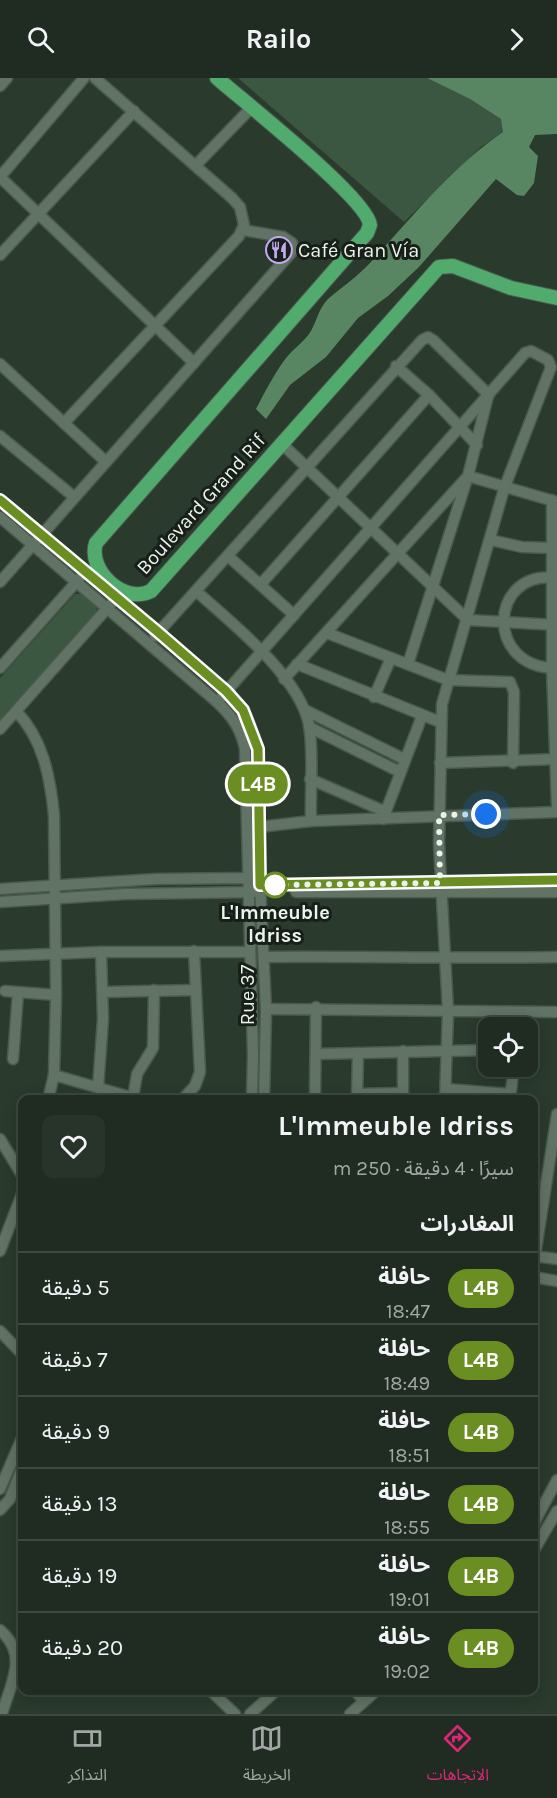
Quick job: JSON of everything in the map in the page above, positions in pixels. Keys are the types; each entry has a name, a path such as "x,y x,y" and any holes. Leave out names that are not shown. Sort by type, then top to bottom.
{"main road":[{"name":"Boulevard Grand Rif","path":"217,78 328,173 367,214 370,221 369,229 101,537 94,550 96,564 124,592 138,595 151,591 436,270 448,265 496,283 557,298"}],"street":[{"path":"0,86 7,78"},
{"path":"84,78 0,177 194,363"},
{"path":"64,423 243,230 244,218 237,202 95,78"},
{"path":"196,165 251,108"},
{"path":"0,255 134,111"},
{"path":"0,582 73,496 194,363 293,249 291,243 283,237 243,230"},
{"path":"148,643 419,341 428,337 489,395"},
{"path":"217,702 526,352 531,351 550,363 504,489 468,620 448,680 440,722 440,888 448,1011 445,1094 467,1095"},
{"path":"396,366 429,395 477,445"},
{"path":"3,371 105,461"},
{"path":"261,584 429,395"},
{"path":"408,664 468,476 489,395"},
{"path":"0,436 73,496"},
{"path":"282,444 468,620 554,625"},
{"path":"468,476 504,489 554,501 551,548 554,578 557,805"},
{"path":"284,679 468,476"},
{"name":"Rue 37","path":"0,500 226,691 247,717 258,749 266,1009 264,1095"},
{"name":"Rue 37","path":"0,517 217,702 237,724 245,749 252,1095"},
{"path":"491,540 522,547 551,548"},
{"path":"228,556 294,615"},
{"path":"0,668 85,572"},
{"path":"554,578 544,576 534,578 519,588 508,603 503,621 506,639 517,655 533,665 554,668"},
{"path":"196,591 261,651 296,691 305,710 309,727 310,821"},
{"path":"0,729 116,599"},
{"path":"327,633 448,680 510,681 514,692 513,763"},
{"path":"374,697 391,658"},
{"path":"297,664 440,722"},
{"path":"305,710 400,772"},
{"path":"16,711 33,731 52,790 56,995 54,1075 49,1095"},
{"path":"384,815 422,716"},
{"path":"309,727 404,759"},
{"path":"245,749 258,749"},
{"path":"440,763 513,763 557,759"},
{"path":"310,779 384,815"},
{"path":"259,827 384,815 557,812"},
{"path":"0,889 156,879 249,878 261,888"},
{"path":"440,888 557,880"},
{"path":"0,902 125,894 249,892 261,888 440,888 557,892"},
{"path":"187,1095 195,1086 200,1072 194,951"},
{"path":"0,956 55,952 250,952"},
{"path":"98,1088 103,992 102,952"},
{"path":"265,957 368,956 444,959 557,957"},
{"path":"135,1095 137,1074 153,1048 154,990"},
{"path":"103,992 196,990"},
{"path":"5,991 56,995"},
{"path":"13,1059 18,993"},
{"path":"266,1009 316,1007 557,1012"},
{"path":"315,1095 316,1007"},
{"path":"520,1012 520,1017"},
{"path":"317,1054 478,1050"},
{"path":"403,1052 403,1095"},
{"path":"357,1095 358,1053"},
{"path":"54,1075 122,1095"},
{"path":"510,1095 513,1077"},
{"path":"538,1231 557,1114"},
{"path":"0,1138 18,1168"},
{"path":"0,1251 18,1204"},
{"path":"538,1257 557,1259"},
{"path":"538,1278 557,1281"},
{"path":"1,1334 18,1350"},
{"path":"0,1489 3,1472 18,1445"},
{"path":"0,1510 10,1499 18,1478"},
{"path":"538,1513 557,1480"},
{"path":"538,1543 557,1511"},
{"path":"0,1630 13,1643 18,1654 2,1714"},
{"path":"215,1695 235,1714"},
{"path":"250,1714 271,1695"},
{"path":"359,1695 364,1701"},
{"path":"350,1714 371,1695"}],"shaded area":[{"path":"238,78 427,78 470,99 502,119 503,132 481,147 404,222"},
{"path":"427,78 557,78 557,134 535,135 529,147 538,156 534,183 524,196 517,195 496,179 419,267 388,296 358,318 326,357 290,385 266,419 256,409 289,354 311,331 320,310 328,299 365,268 449,177 503,132 501,119 470,99"},
{"path":"75,594 81,594 97,607 96,614 0,720 0,678"}],"bus line":[{"name":"L4B","path":"0,500 158,632 226,691 243,710 252,728 258,749 260,885 557,880"}],"place":[{"name":"Café Gran Vía","path":"279,250"},
{"name":"L'Immeuble Idriss","path":"275,885"}],"route":[{"path":"275,885 273,885 440,883 439,815 486,814"}]}
